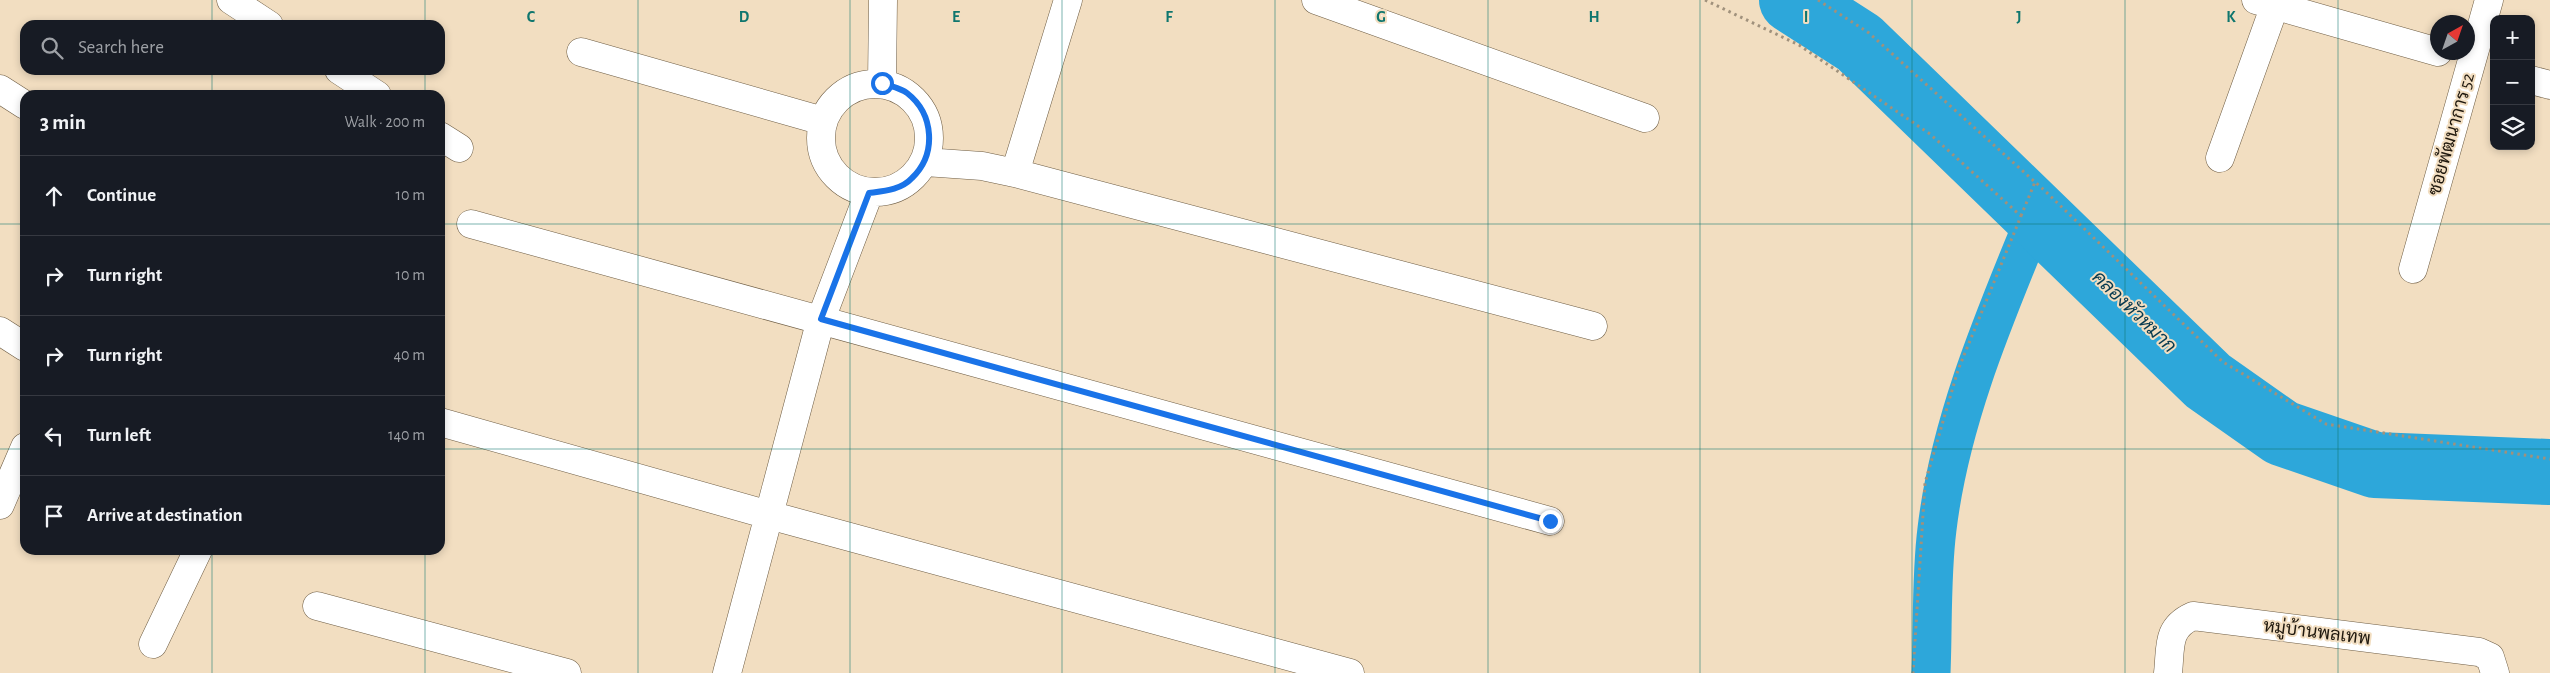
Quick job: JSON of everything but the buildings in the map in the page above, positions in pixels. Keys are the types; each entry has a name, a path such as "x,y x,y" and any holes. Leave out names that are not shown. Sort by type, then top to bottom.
{"street":[{"path":"231,0 261,20"},
{"path":"882,83 883,0"},
{"path":"1015,173 1068,0"},
{"path":"1316,0 1645,118"},
{"name":"ซอยพัฒนาการ 52","path":"2413,269 2482,65 2488,0"},
{"path":"2220,158 2265,2 2430,50"},
{"path":"581,52 823,121"},
{"path":"2465,60 2482,65"},
{"path":"347,75 369,90"},
{"path":"2535,81 2550,85"},
{"path":"882,83 906,92 924,111 930,136 925,162 912,179 891,190 869,193 846,184 829,168 821,145 823,121 835,99 857,85 882,83"},
{"path":"0,89 20,102"},
{"path":"925,162 982,166 1015,173 1593,326"},
{"path":"727,673 821,319 869,193"},
{"path":"471,224 1550,521"},
{"path":"0,331 20,344"},
{"path":"445,423 769,515 1350,673"},
{"path":"0,505 20,459"},
{"path":"153,644 196,555"},
{"path":"316,606 567,673"},
{"name":"หมู่บ้านพลเทพ","path":"2168,673 2173,631 2180,622 2193,616 2479,652 2490,657 2495,673"}],"path":[{"path":"1705,0 1799,45 1930,134 2021,216"},
{"path":"1818,0 1869,33 2035,182 2223,362 2326,424 2550,459"},
{"path":"1913,673 1925,483 1958,370 2035,182"}],"waterway":[{"name":"คลองหัวหมาก","path":"1792,0 1859,43 2208,381 2282,433 2375,465 2550,472"},
{"path":"1931,673 1935,547 1943,488 1952,448 1963,408 1990,330 2036,216"}],"route":[{"path":"882,83 906,92 924,111 930,136 925,162 912,179 891,190 869,193 821,319 1550,521"}]}
